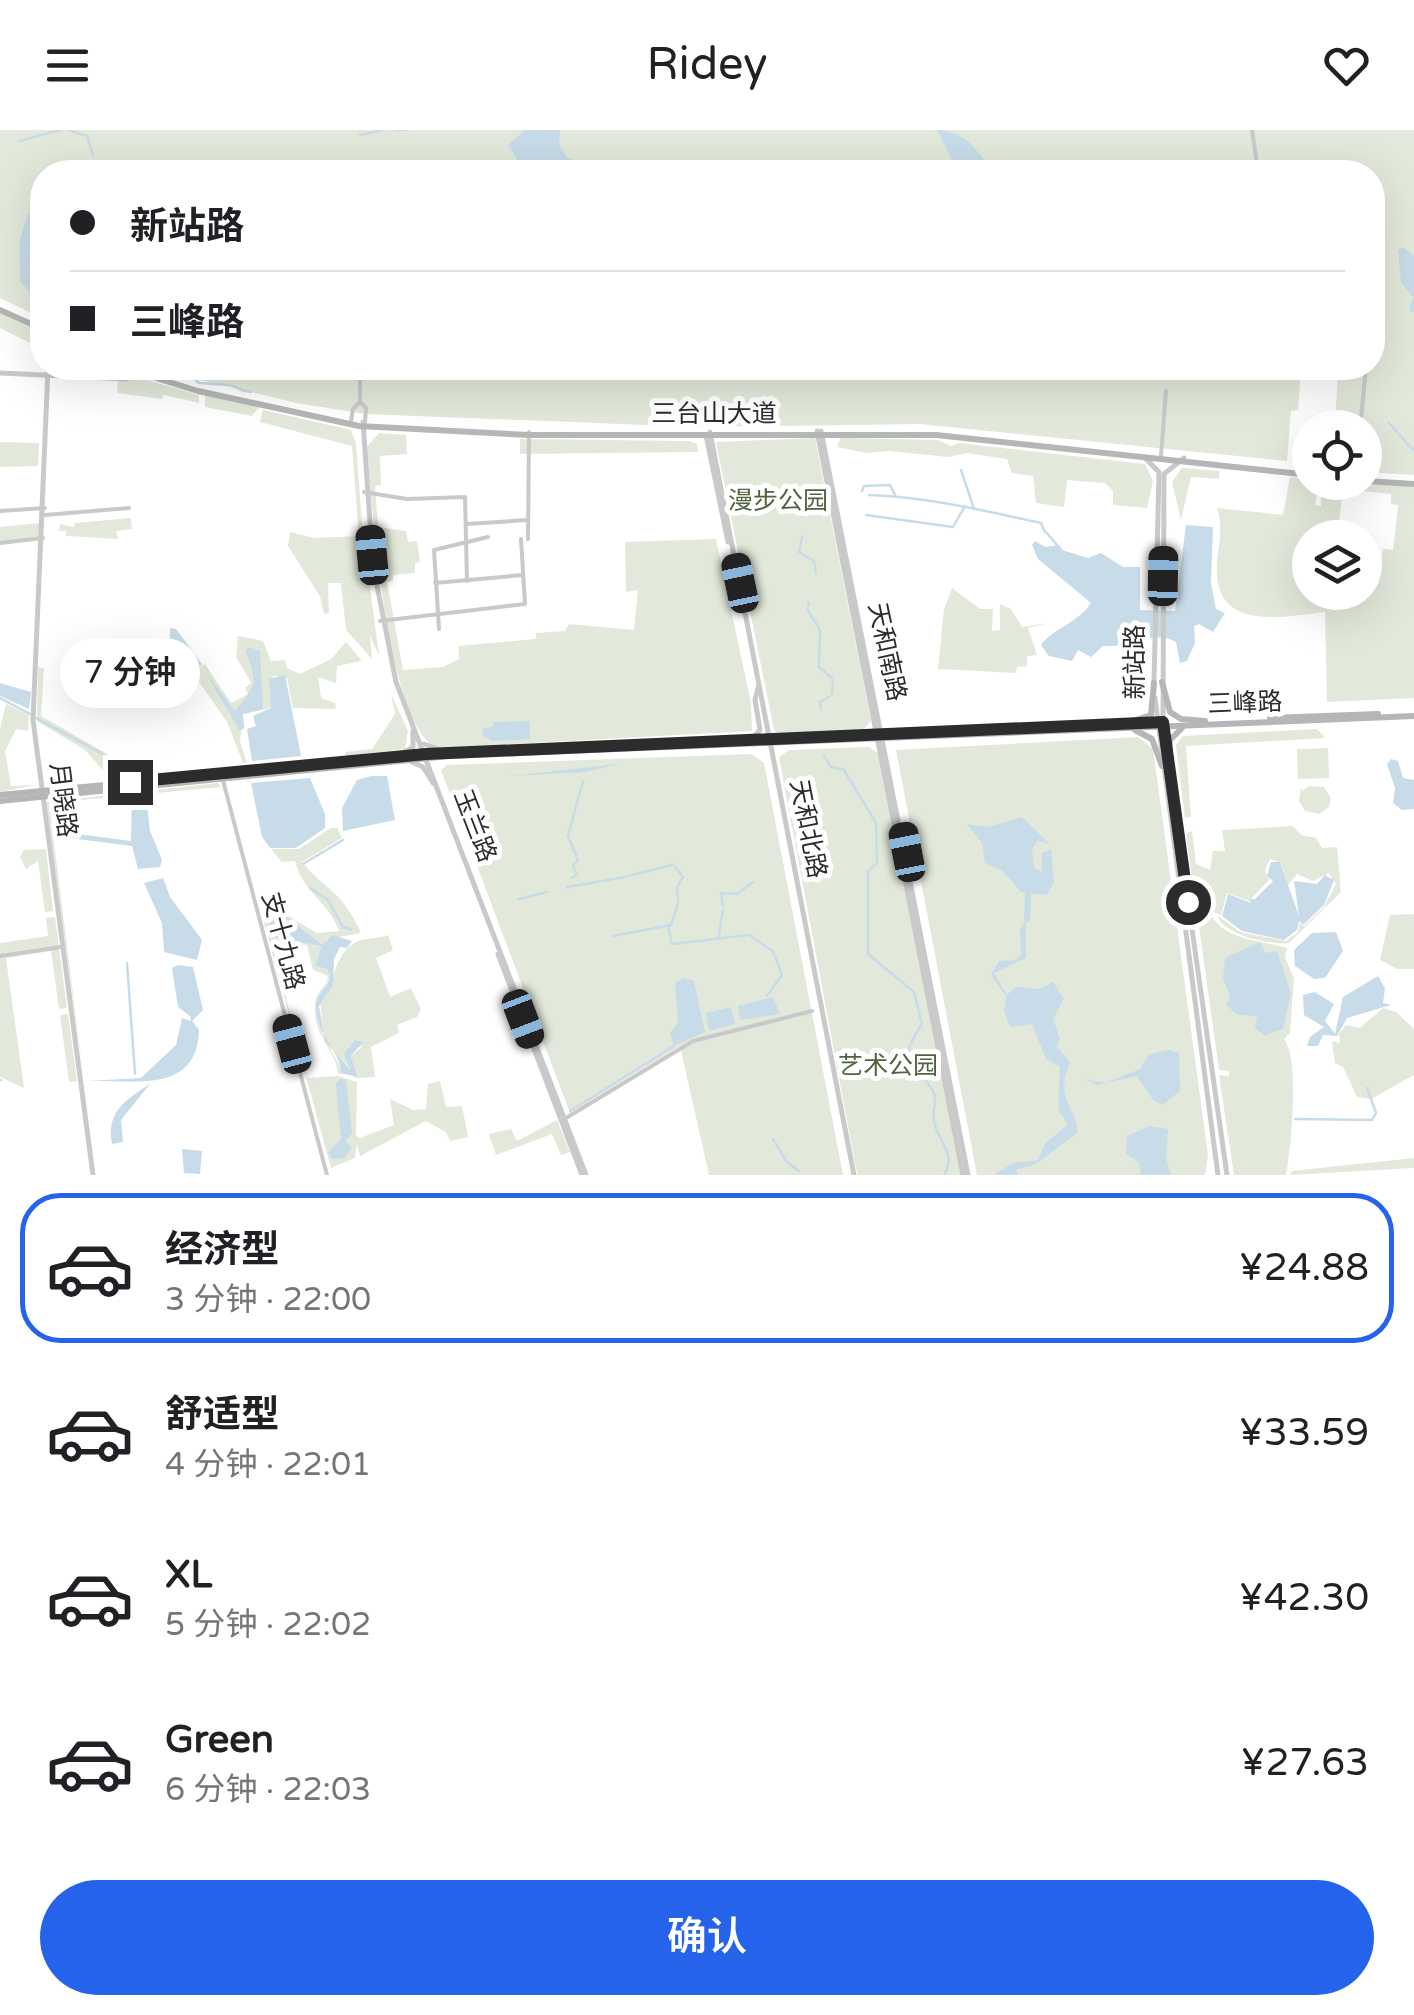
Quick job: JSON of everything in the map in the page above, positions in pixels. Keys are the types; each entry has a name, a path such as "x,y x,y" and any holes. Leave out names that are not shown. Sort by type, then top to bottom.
{"main road":[{"path":"0,308 30,321"},
{"name":"三台山大道","path":"178,380 360,423 529,433 935,433 1181,459"},
{"name":"三台山大道","path":"1141,456 1292,472"},
{"path":"1382,480 1414,483"},
{"path":"1158,682 1170,712 1207,723"},
{"path":"1119,726 1151,716 1158,682"},
{"name":"三峰路","path":"0,798 425,756 1414,714"},
{"path":"1165,766 1168,745 1176,731 1207,723"},
{"path":"1119,726 1148,734 1165,766"},
{"name":"三峰路","path":"449,755 770,741"}],"street":[{"path":"1252,130 1256,160"},
{"path":"0,373 30,372"},
{"name":"月晓路","path":"48,380 34,720 93,1175"},
{"name":"玉兰路","path":"360,380 360,402 366,408 360,423"},
{"path":"1362,410 1365,380"},
{"path":"1161,456 1166,391"},
{"name":"玉兰路","path":"360,402 352,409 360,423 382,621 394,683 584,1175"},
{"name":"天和南路","path":"820,432 966,1175"},
{"path":"382,621 525,604 529,433"},
{"name":"天和北路","path":"708,434 770,741"},
{"name":"天和北路","path":"708,434 852,1175"},
{"name":"新站路","path":"1141,456 1158,472 1160,724 1217,1175"},
{"name":"新站路","path":"1158,682 1164,474 1181,459"},
{"path":"366,492 407,498 465,497 467,580"},
{"path":"0,511 130,508"},
{"path":"467,524 527,520"},
{"path":"438,629 434,550 488,536"},
{"path":"0,543 44,538"},
{"path":"434,584 523,575"},
{"path":"751,740 760,730 755,700 758,688"},
{"path":"414,731 429,748 449,755"},
{"path":"396,758 414,747 414,731"},
{"path":"435,783 436,764 449,755"},
{"path":"396,758 417,763 435,783"},
{"name":"新站路","path":"1165,766 1227,1175"},
{"name":"支十九路","path":"222,775 327,1175"},
{"path":"0,956 61,947"},
{"path":"564,1120 692,1040 812,1010"}],"green space":[{"path":"0,130 1414,130 1414,475 1382,473 1382,410 1336,410 1337,380 1385,380 1385,160 30,160 30,312 0,298"},
{"path":"0,313 30,328 30,343 0,328"},
{"path":"147,380 199,395 199,403 164,395 162,399 117,393 118,381"},
{"path":"202,380 1300,380 1298,410 1291,411 1287,461 920,424 697,427 366,414 296,403"},
{"path":"205,395 259,407 252,416 205,407"},
{"path":"263,410 351,430 356,444 363,536 379,655 370,636 372,659 346,630 341,583 328,583 329,613 324,614 320,596 288,546 290,532 314,538 359,536 352,446 260,422"},
{"path":"379,433 406,435 407,454 380,456 381,485 375,486 378,527 406,531 408,542 417,541 420,562 415,563 415,573 393,575 393,581 387,582 403,670 443,667 459,659 458,646 536,639 536,633 565,631 569,624 634,630 638,590 626,592 625,542 716,539 751,703 752,731 436,748 419,730 405,698 385,609 367,447"},
{"name":"漫步公园","path":"815,438 871,721 862,731 780,735 774,730 716,442"},
{"path":"841,438 938,440 951,446 959,443 1145,464 1153,481 1147,508 1113,505 1113,491 1105,483 1067,480 1064,507 1036,503 1033,476 1012,473 1007,459 967,453 948,457 889,451 867,453 837,447"},
{"path":"520,439 690,441 697,444 698,452 520,454"},
{"path":"0,442 39,443 38,466 0,467"},
{"path":"1182,468 1220,471 1219,479 1191,477 1181,520 1172,482"},
{"path":"1290,477 1292,500 1316,500 1315,505 1321,506 1321,500 1342,500 1339,520 1292,520 1292,610 1382,610 1383,549 1393,550 1398,505 1391,504 1391,494 1382,493 1382,485 1414,486 1414,698 1327,702 1325,612 1252,615 1225,600 1218,584 1217,508 1283,515"},
{"path":"131,518 132,529 116,531 118,539 66,536 66,531 59,531 60,524 74,527 75,523"},
{"path":"41,523 41,537 0,542 0,527"},
{"path":"952,588 980,609 993,609 992,631 1000,630 1000,604 1011,609 1022,627 1048,623 1028,628 1037,655 1027,656 1027,666 1017,667 1016,673 938,669 944,609"},
{"path":"238,636 263,641 271,661 285,660 287,668 300,674 331,659 346,642 362,661 337,666 336,683 318,677 321,698 335,703 336,709 293,708 287,678 273,676 271,708 243,714 240,742 247,763 243,763 227,722 192,672 205,664 231,703 248,694 245,688 251,683 236,657"},
{"path":"38,667 44,668 41,716 144,775 109,777 85,750 37,721"},
{"path":"391,694 408,731 405,749 346,756 345,752 372,749 395,714"},
{"path":"6,704 29,715 28,731 16,729 5,751 11,786 36,785 0,792 0,729"},
{"path":"1317,729 1325,738 1186,746 1191,817 1185,818 1176,745 1183,736"},
{"path":"1138,737 1153,749 1208,1155 1205,1175 977,1175 896,750"},
{"name":"艺术公园","path":"869,747 878,753 961,1175 858,1175 856,1169 779,757 789,750"},
{"path":"1328,748 1329,778 1298,779 1297,749"},
{"path":"752,754 764,763 843,1175 709,1175 680,1046 570,1113 441,770 447,765"},
{"path":"218,783 221,787 49,803 84,1081 46,802"},
{"path":"1301,786 1302,791 1309,786 1324,787 1331,798 1329,807 1319,814 1305,811 1299,801"},
{"path":"1293,826 1301,835 1316,838 1322,848 1337,847 1341,892 1289,943 1237,933 1217,915 1240,932 1286,941 1298,932 1299,923 1304,926 1324,907 1336,884 1329,873 1313,881 1297,874 1288,885 1281,863 1270,859 1265,870 1269,880 1249,901 1227,893 1221,915 1210,911 1206,891 1202,891 1207,907 1222,928 1244,938 1287,948 1285,957 1294,979 1290,1033 1284,1039 1293,1084 1286,1175 1234,1175 1219,1075 1229,1076 1229,1071 1219,1070 1186,834 1192,831 1196,864 1210,870 1213,851 1225,851 1222,830"},
{"path":"337,828 342,838 302,862 340,899 361,933 327,939 315,966 327,969 330,976 316,1006 324,1040 320,998 343,954 359,941 388,935 393,950 376,958 390,997 411,988 421,1009 417,1017 397,1025 399,1033 371,1047 375,1077 355,1078 351,1056 364,1045 344,1054 351,1069 328,1045 344,1074 338,1074 334,1058 321,1035 315,1016 315,1001 328,976 313,970 307,945 271,940 307,1078 338,1076 357,1082 356,1136 360,1138 394,1125 390,1099 413,1110 426,1109 428,1084 440,1081 446,1107 462,1106 468,1137 450,1141 446,1132 426,1121 360,1156 357,1144 355,1158 331,1168 262,916 278,910 317,933 339,931 304,881 295,861 282,862 271,849 299,849","holes":["282,913 315,942 272,936 267,917"]},
{"path":"46,849 53,911 45,912 38,861 26,869 20,857 24,850"},
{"path":"1414,914 1414,969 1397,969 1380,960 1390,915"},
{"path":"55,917 67,1008 59,1009 51,951 6,958 24,1088 0,1077 0,943 48,936 46,918"},
{"path":"1383,1008 1396,1012 1414,1029 1414,1075 1371,1099 1357,1097 1343,1067 1335,1063 1332,1041 1340,1043 1339,1034 1346,1025 1360,1028"},
{"path":"68,1014 77,1081 69,1082 60,1015"},
{"path":"557,1120 570,1152 561,1155 552,1134 496,1155 489,1134 511,1129 517,1141"},
{"path":"1414,1158 1414,1168 1290,1175 1292,1171"}],"water":[{"path":"525,130 560,130 559,144 567,158 576,160 517,160 508,145"},
{"path":"937,130 970,143 984,160 952,160"},
{"path":"28,213 30,291 20,282 19,243"},
{"path":"1403,247 1414,255 1413,313 1409,310 1413,297 1401,283 1398,250"},
{"path":"1186,525 1213,527 1211,583 1216,609 1225,613 1213,632 1199,624 1194,626 1195,643 1187,661 1180,663 1176,642 1158,637 1103,646 1091,657 1078,650 1072,661 1049,656 1041,645 1091,603 1038,559 1032,545 1035,541 1045,547 1060,545 1062,550 1088,558 1101,553 1123,567 1140,567 1140,610 1175,611"},
{"path":"170,628 176,629 202,664 198,669 170,639"},
{"path":"249,647 260,651 263,709 243,714 244,728 240,731 204,670 235,711 253,685 245,650"},
{"path":"285,675 301,756 252,761 247,729 256,726 253,716 271,708 269,679"},
{"path":"0,683 31,692 29,709 0,696"},
{"path":"530,721 530,739 492,741 482,735 483,728 493,727 494,722"},
{"path":"1391,759 1398,761 1403,778 1414,780 1414,809 1402,810 1393,803 1395,788 1387,764"},
{"path":"620,764 585,772 508,776"},
{"path":"387,776 395,820 343,831 342,808 357,780"},
{"path":"310,778 325,814 325,828 296,848 270,848 262,837 251,783"},
{"path":"132,795 146,796 150,831 162,860 160,867 138,869 132,846 55,836 55,831 131,841"},
{"path":"1022,817 1049,843 1037,841 1032,849 1034,868 1042,872 1042,853 1051,849 1054,882 1047,895 1021,892 1002,870 985,863 982,843 967,824 988,827"},
{"path":"1271,862 1280,862 1299,916 1294,881 1317,884 1325,875 1334,880 1324,905 1303,925 1299,921 1297,930 1284,940 1242,931 1222,916 1228,894 1251,903 1249,899 1255,899 1273,881 1267,876"},
{"path":"163,878 170,897 202,940 197,960 164,952 162,923 144,883"},
{"path":"282,913 322,945 333,935 352,941 347,948 340,947 334,959 333,985 319,1006 324,1034 316,1005 330,976 327,969 315,966 322,946 272,937 267,917"},
{"path":"1026,919 1026,958 994,973 1007,995 1015,987 1039,989 1053,982 1064,999 1053,1019 1060,1039 1057,1046 1070,1063 1064,1086 1077,1133 1036,1164 1016,1170 1018,1175 994,1175 1013,1163 1038,1160 1045,1143 1068,1125 1058,1109 1060,1067 1046,1059 1032,1024 1010,1027 1004,1011 1006,996 991,975 999,961 1015,960 1021,955 1020,930"},
{"path":"1336,932 1343,951 1325,978 1314,979 1295,966 1294,950 1312,933"},
{"path":"1260,942 1265,953 1277,951 1291,993 1283,1029 1264,1036 1255,1027 1257,1016 1238,1015 1226,1005 1230,997 1223,978 1225,958"},
{"path":"193,967 203,1010 192,1021 199,1030 196,1051 188,1065 161,1079 87,1081 141,1078 176,1045 182,1018 190,1021 191,1017 178,1007 172,968"},
{"path":"1378,976 1385,988 1383,1003 1391,1005 1347,1018 1337,1036 1323,1035 1318,1046 1307,1046 1310,1037 1324,1027 1304,1015 1303,995 1315,992 1334,1004 1325,1021 1335,1034 1343,997"},
{"path":"684,978 694,981 705,1032 674,1046 670,1033 678,1023 675,983"},
{"path":"773,997 780,1014 740,1020 738,1006"},
{"path":"731,1007 735,1024 709,1031 706,1013"},
{"path":"355,1040 363,1042 351,1056 357,1077 341,1073 333,1050 350,1069 344,1054"},
{"path":"1169,1050 1179,1053 1180,1091 1162,1105 1153,1100 1137,1076 1097,1085 1085,1079 1105,1083 1140,1069 1149,1054"},
{"path":"341,1078 346,1081 352,1133 345,1141 352,1147 344,1158 333,1159 328,1153 341,1139 336,1084"},
{"path":"150,1084 121,1120 123,1142 112,1144 112,1123 119,1108"},
{"path":"1149,1126 1168,1129 1166,1158 1171,1175 1141,1175 1139,1163 1126,1153 1127,1136"},
{"path":"182,1149 202,1151 200,1174 184,1173"}],"waterway":[{"path":"19,141 61,130"},
{"path":"68,130 87,136 93,155"},
{"path":"360,135 384,130"},
{"path":"395,130 406,130"},
{"path":"196,380 230,385"},
{"path":"233,386 244,391"},
{"path":"246,391 251,392"},
{"path":"1389,423 1414,451"},
{"path":"961,470 974,509"},
{"path":"862,491 864,486 890,485 895,495"},
{"path":"869,495 999,514 1041,523 1045,532"},
{"path":"866,515 953,527 965,506"},
{"path":"1047,533 1057,545"},
{"path":"802,537 799,552 814,561 816,574"},
{"path":"808,606 809,602"},
{"path":"807,609 820,630 819,667 832,678"},
{"path":"832,694 833,681"},
{"path":"821,710 820,702 830,696"},
{"path":"0,698 30,714"},
{"path":"36,718 136,772"},
{"path":"824,756 831,767 844,770 876,823 877,863 868,871 868,954 914,992 922,1024 909,1059 935,1096 934,1121 948,1160 944,1175"},
{"path":"571,878 577,875 573,866 578,860 568,836 583,781"},
{"path":"303,864 343,840"},
{"path":"628,876 672,865"},
{"path":"675,867 683,877 677,887 678,900"},
{"path":"567,887 625,877"},
{"path":"723,906 721,893 737,894 753,882"},
{"path":"310,888 328,900 343,927 351,929"},
{"path":"519,899 547,892"},
{"path":"1027,919 1028,895"},
{"path":"613,936 671,925 678,903"},
{"path":"718,939 723,910"},
{"path":"668,926 672,944 749,935 773,951 782,975 767,996"},
{"path":"127,963 135,1074"},
{"path":"570,1111 674,1046"},
{"path":"1295,1119 1372,1120 1376,1113 1367,1088"},
{"path":"773,1139 787,1162 799,1171"}],"route":[{"path":"130,782 426,754 1163,722 1188,902"}]}
